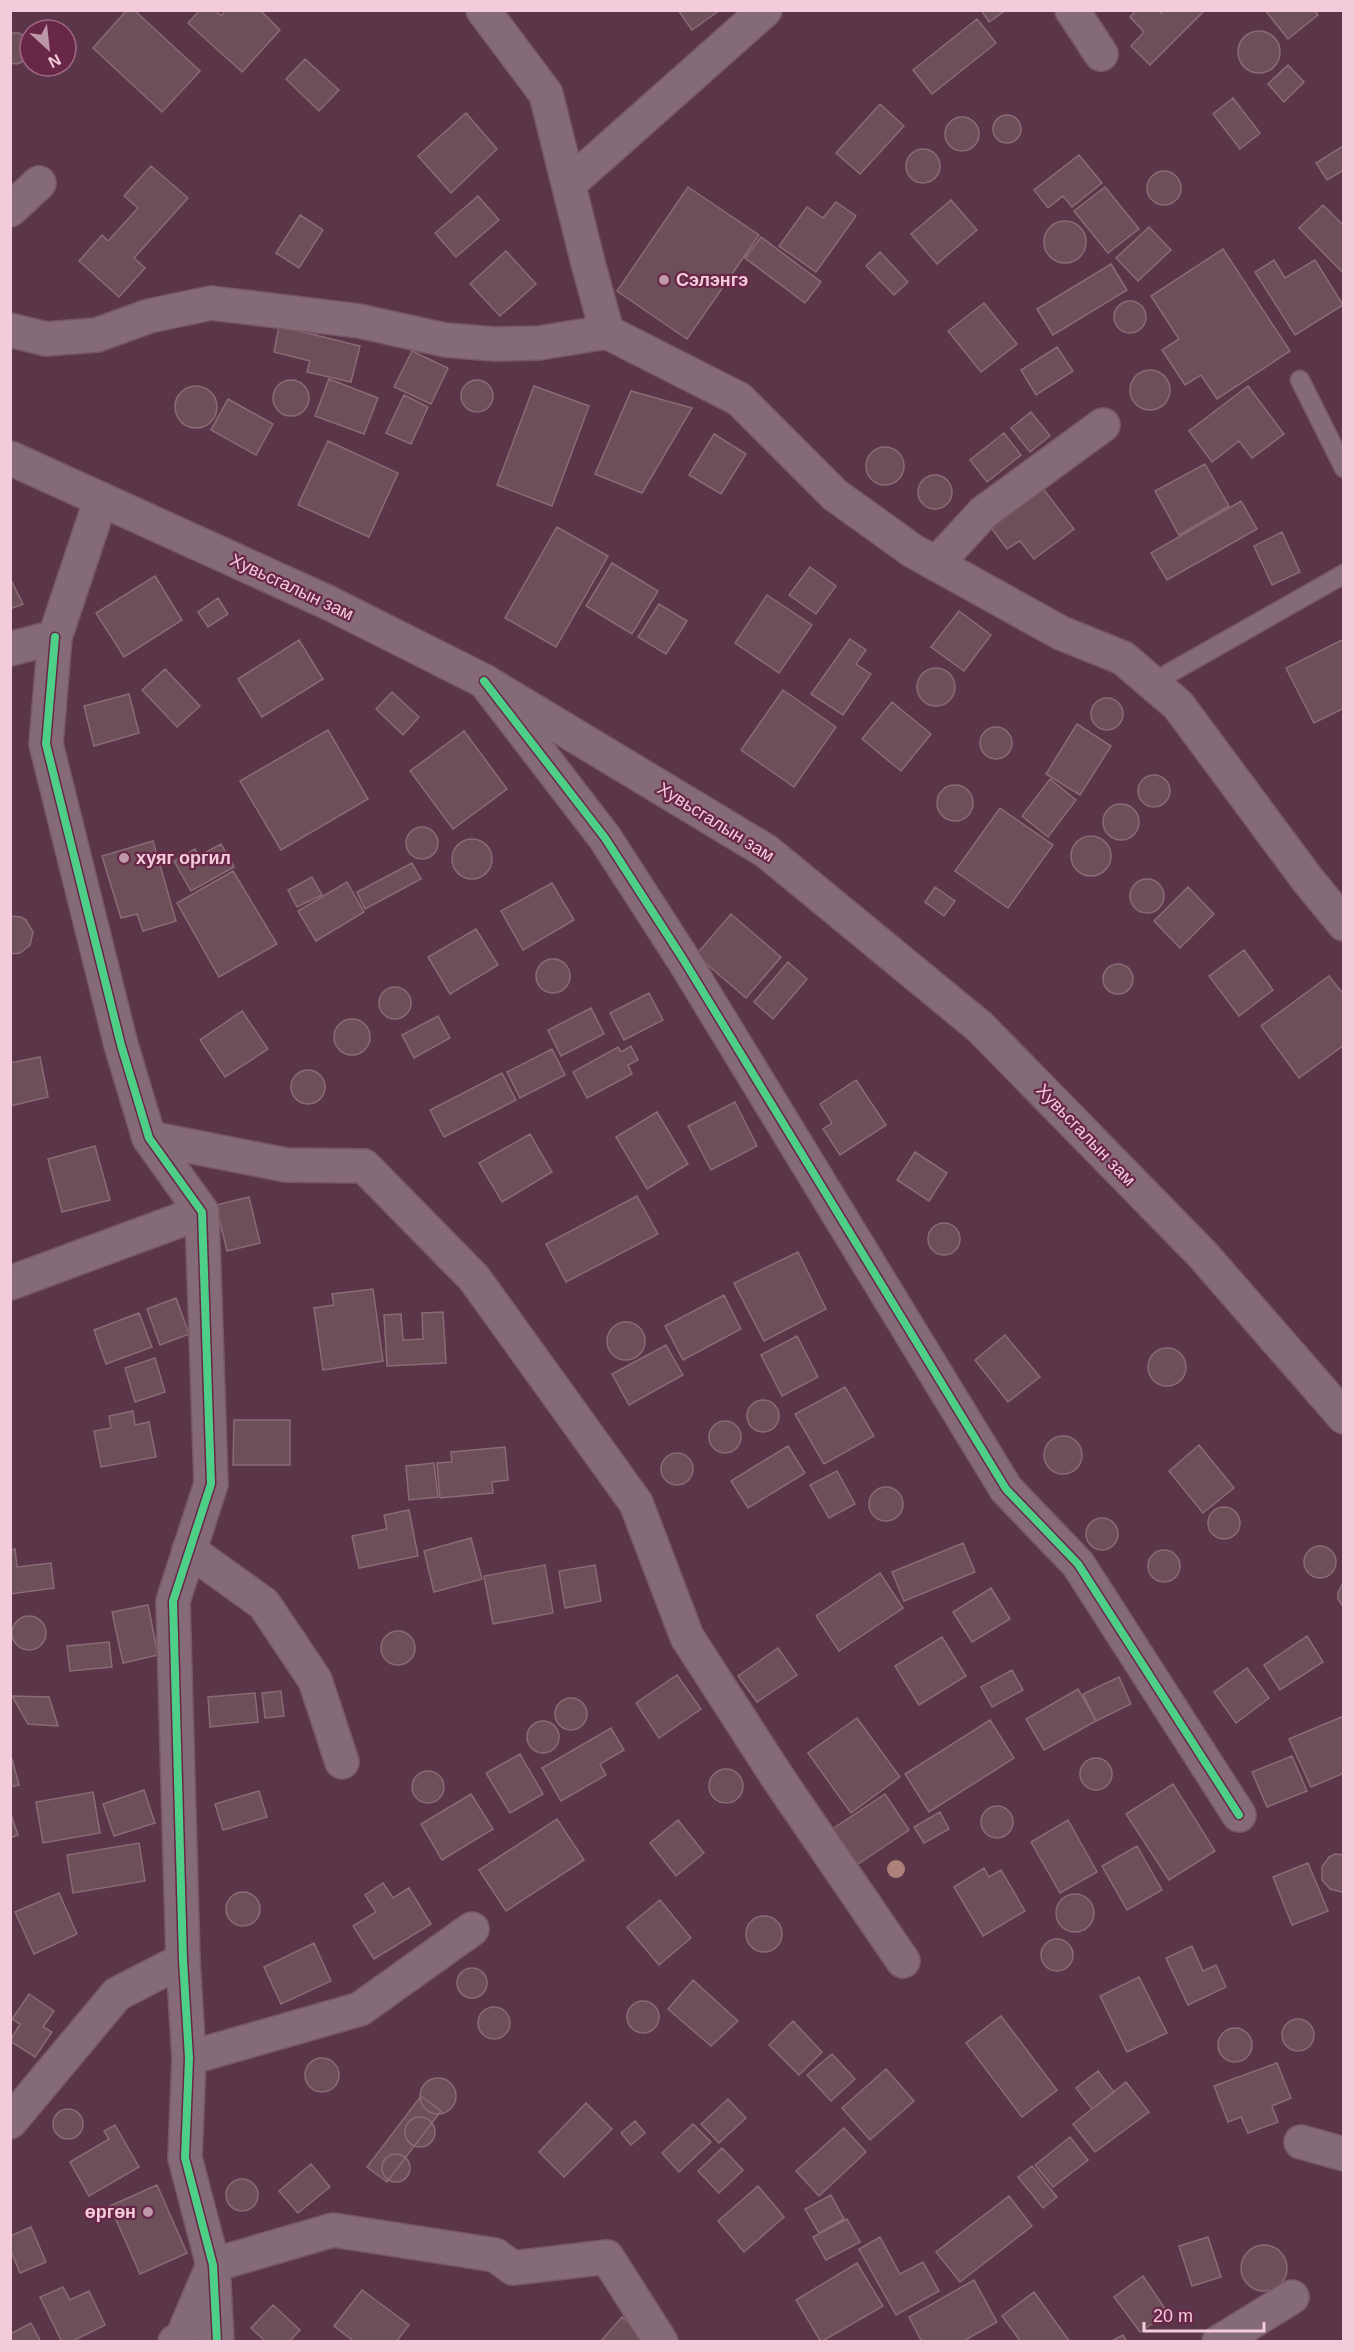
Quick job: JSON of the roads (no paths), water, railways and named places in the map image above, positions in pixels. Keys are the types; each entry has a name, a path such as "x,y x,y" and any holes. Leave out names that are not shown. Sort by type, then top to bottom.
{"street":[{"path":"483,10 546,94 607,332"},
{"path":"569,183 765,10"},
{"path":"1072,10 1101,54"},
{"path":"10,210 39,183"},
{"path":"10,330 46,339 97,335 149,316 211,303 359,321 445,340 494,344 539,343 607,332 739,399 836,495 913,551 1061,633 1123,658 1178,705 1307,879 1344,924"},
{"path":"936,564 984,512 1103,424"},
{"name":"Хувьсгалын зам","path":"10,458 329,603 484,681 766,851 980,1027 1203,1255 1344,1417"},
{"path":"101,499 55,637 46,744 121,1045 149,1138 202,1212 211,1484 173,1602 183,1960 189,2058 185,2158 213,2265 217,2342"},
{"path":"10,649 55,637"},
{"path":"484,681 605,838 683,959 1006,1489 1077,1564 1239,1815"},
{"path":"149,1138 286,1165 364,1166 474,1278 636,1503 687,1637 778,1778 903,1961"},
{"path":"10,1283 202,1212"},
{"path":"189,1550 264,1604 315,1680 342,1762"},
{"path":"189,2058 360,2009 472,1929"},
{"path":"10,2122 117,1994 183,1960"},
{"path":"1301,2142 1344,2154"},
{"path":"213,2265 333,2230 495,2255 513,2268 607,2257 661,2342"},
{"path":"175,2342 182,2338 213,2265"},
{"path":"1219,2342 1292,2297"}],"lane":[{"path":"1300,380 1344,468"},
{"path":"1152,683 1344,574"}],"place":[{"name":"Сэлэнгэ","path":"664,280"},
{"name":"хуяг оргил","path":"124,858"},
{"name":"өргөн","path":"148,2212"}]}
